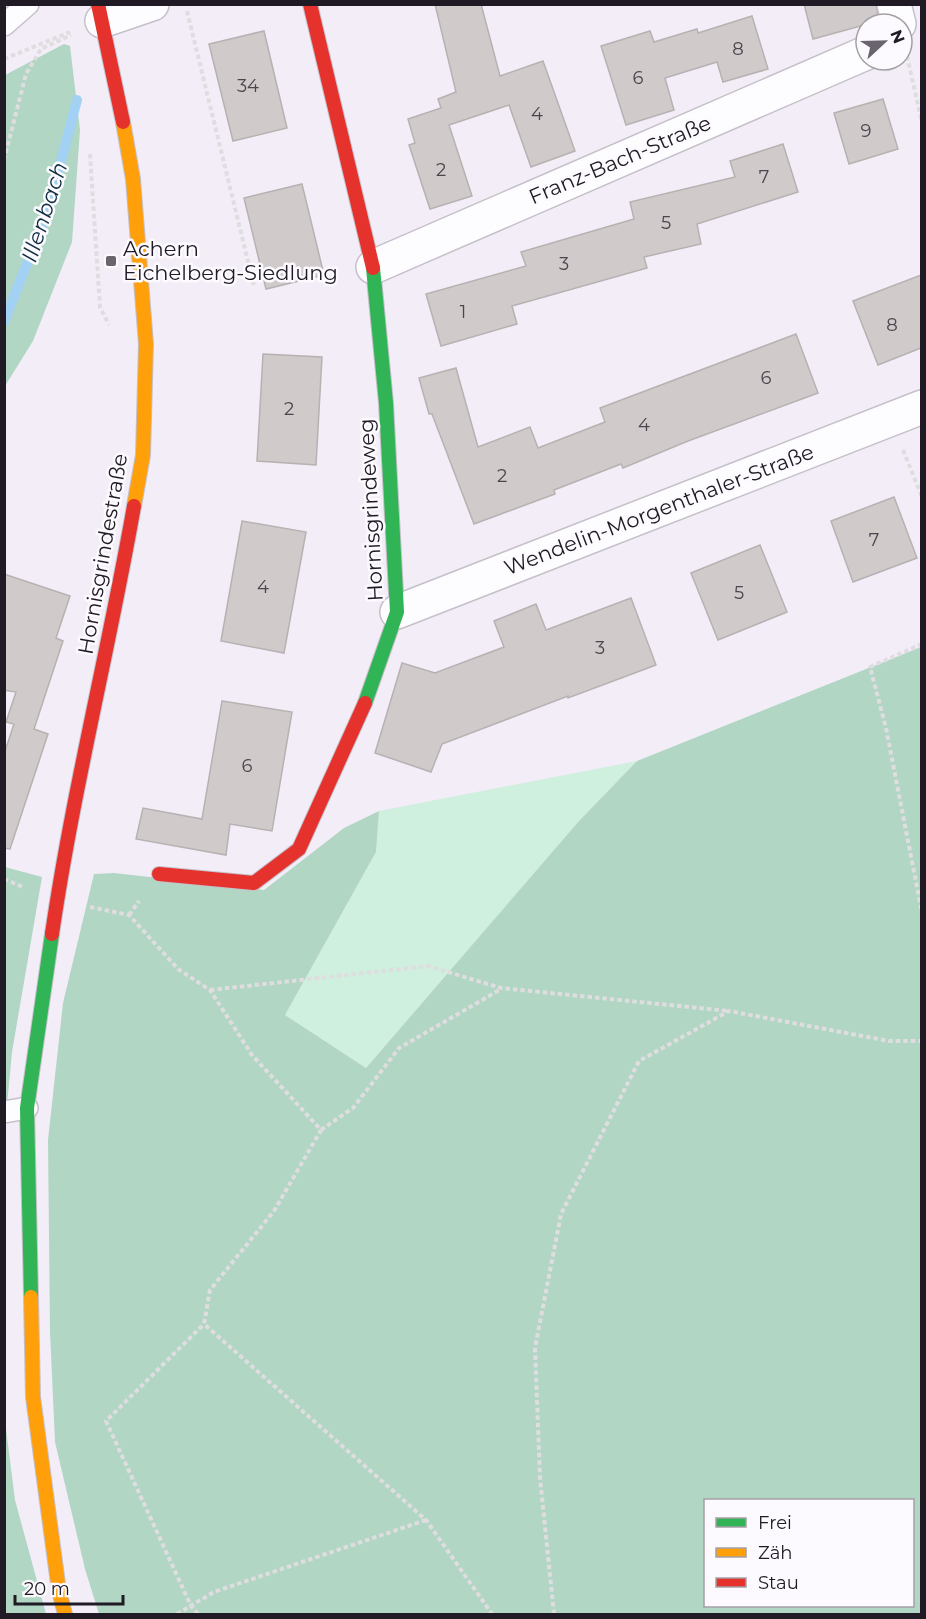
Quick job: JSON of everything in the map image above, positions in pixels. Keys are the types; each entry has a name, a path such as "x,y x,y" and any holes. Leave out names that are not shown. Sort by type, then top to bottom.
{"main road":[{"name":"Hornisgrindeweg","path":"159,874 254,883 299,849 364,707 397,612 386,403 373,267 310,4"},
{"name":"Hornisgrindestraße","path":"65,1614 59,1591 33,1397 27,1108 57,901 122,575 143,455 146,344 131,168 118,93 100,13"}],"street":[{"path":"100,13 152,4"},
{"name":"Franz-Bach-Straße","path":"373,267 854,58"},
{"name":"Wendelin-Morgenthaler-Straße","path":"397,612 921,407"}],"lane":[{"path":"4,25 28,4"},
{"path":"4,1112 27,1108"}],"path":[{"path":"186,4 254,286"},
{"path":"4,59 100,13"},
{"path":"4,160 26,74 41,49 100,13"},
{"path":"910,72 921,123"},
{"path":"90,145 100,307 114,335"},
{"path":"890,418 921,497"},
{"path":"921,644 870,667 886,728 921,913"},
{"path":"57,901 129,915 178,969 210,990 252,1055 321,1130"},
{"path":"210,990 428,966 501,988 729,1011 889,1041 921,1041"},
{"path":"198,1614 191,1606 106,1421 204,1324 210,1290 274,1211 321,1130 353,1108 399,1048 501,988"},
{"path":"554,1614 540,1478 535,1348 561,1214 639,1061 729,1011"},
{"path":"204,1324 426,1520 492,1614"},
{"path":"177,1614 214,1592 426,1520"}],"green space":[{"path":"64,44 70,46 80,130 72,242 33,341 5,386 5,75"},
{"path":"921,647 921,1614 99,1614 85,1569 55,1442 50,1332 48,1140 63,1003 94,874 114,873 264,890 344,828 379,811 376,852 285,1015 366,1068 579,821 637,761"},
{"path":"637,761 579,821 366,1068 285,1015 376,852 379,811"},
{"path":"5,867 42,877 12,1052 5,1126"},
{"path":"4,1413 15,1500 46,1614 5,1614"}],"building":[{"path":"435,4 481,4 500,76 543,61 575,151 531,167 509,105 449,125 472,196 430,209 409,145 415,143 408,119 441,108 438,99 456,92"},
{"path":"804,4 876,4 877,12 854,12 854,28 813,39"},
{"path":"752,16 768,69 723,82 717,62 665,78 674,110 626,125 601,46 650,31 654,42 697,29 698,33"},
{"path":"264,31 287,128 233,141 209,44"},
{"path":"883,99 898,149 849,164 834,113"},
{"path":"783,144 798,192 697,224 701,244 644,257 647,268 512,306 517,324 441,346 426,294 526,266 521,252 634,219 630,202 735,177 730,161"},
{"path":"302,184 324,275 266,289 244,198"},
{"path":"921,275 921,348 878,365 853,301"},
{"path":"796,334 818,393 688,441 623,468 621,464 554,490 555,494 474,524 432,414 429,414 419,378 456,368 478,447 530,427 538,448 605,422 600,408"},
{"path":"263,354 322,357 316,465 257,461"},
{"path":"894,497 917,558 853,582 831,521"},
{"path":"242,521 306,532 284,653 221,641"},
{"path":"760,545 787,612 718,640 691,573"},
{"path":"4,574 70,596 56,638 63,641 34,729 48,734 10,849 4,848 4,754 14,724 6,722 16,692 4,690"},
{"path":"631,598 656,665 442,744 431,772 375,753 402,663 435,673 504,647 494,621 536,604 546,630"},
{"path":"222,701 292,712 272,831 230,824 226,855 136,839 143,808 202,819"}],"waterway":[{"name":"Illenbach","path":"4,322 48,210 77,100"}],"traffic: fast":[{"path":"365,703 397,612 386,403 373,268"},
{"path":"31,1297 27,1108 52,934"}],"traffic: slow":[{"path":"123,122 133,179 146,344 143,455 134,506"},
{"path":"31,1297 33,1397 59,1591 65,1614"}],"traffic: jam":[{"path":"98,4 123,122"},
{"path":"310,4 373,268"},
{"path":"52,934 70,826 134,506"},
{"path":"159,874 254,883 299,849 365,703"}],"place":[{"name":"Achern Eichelberg-Siedlung","path":"111,261"}]}
